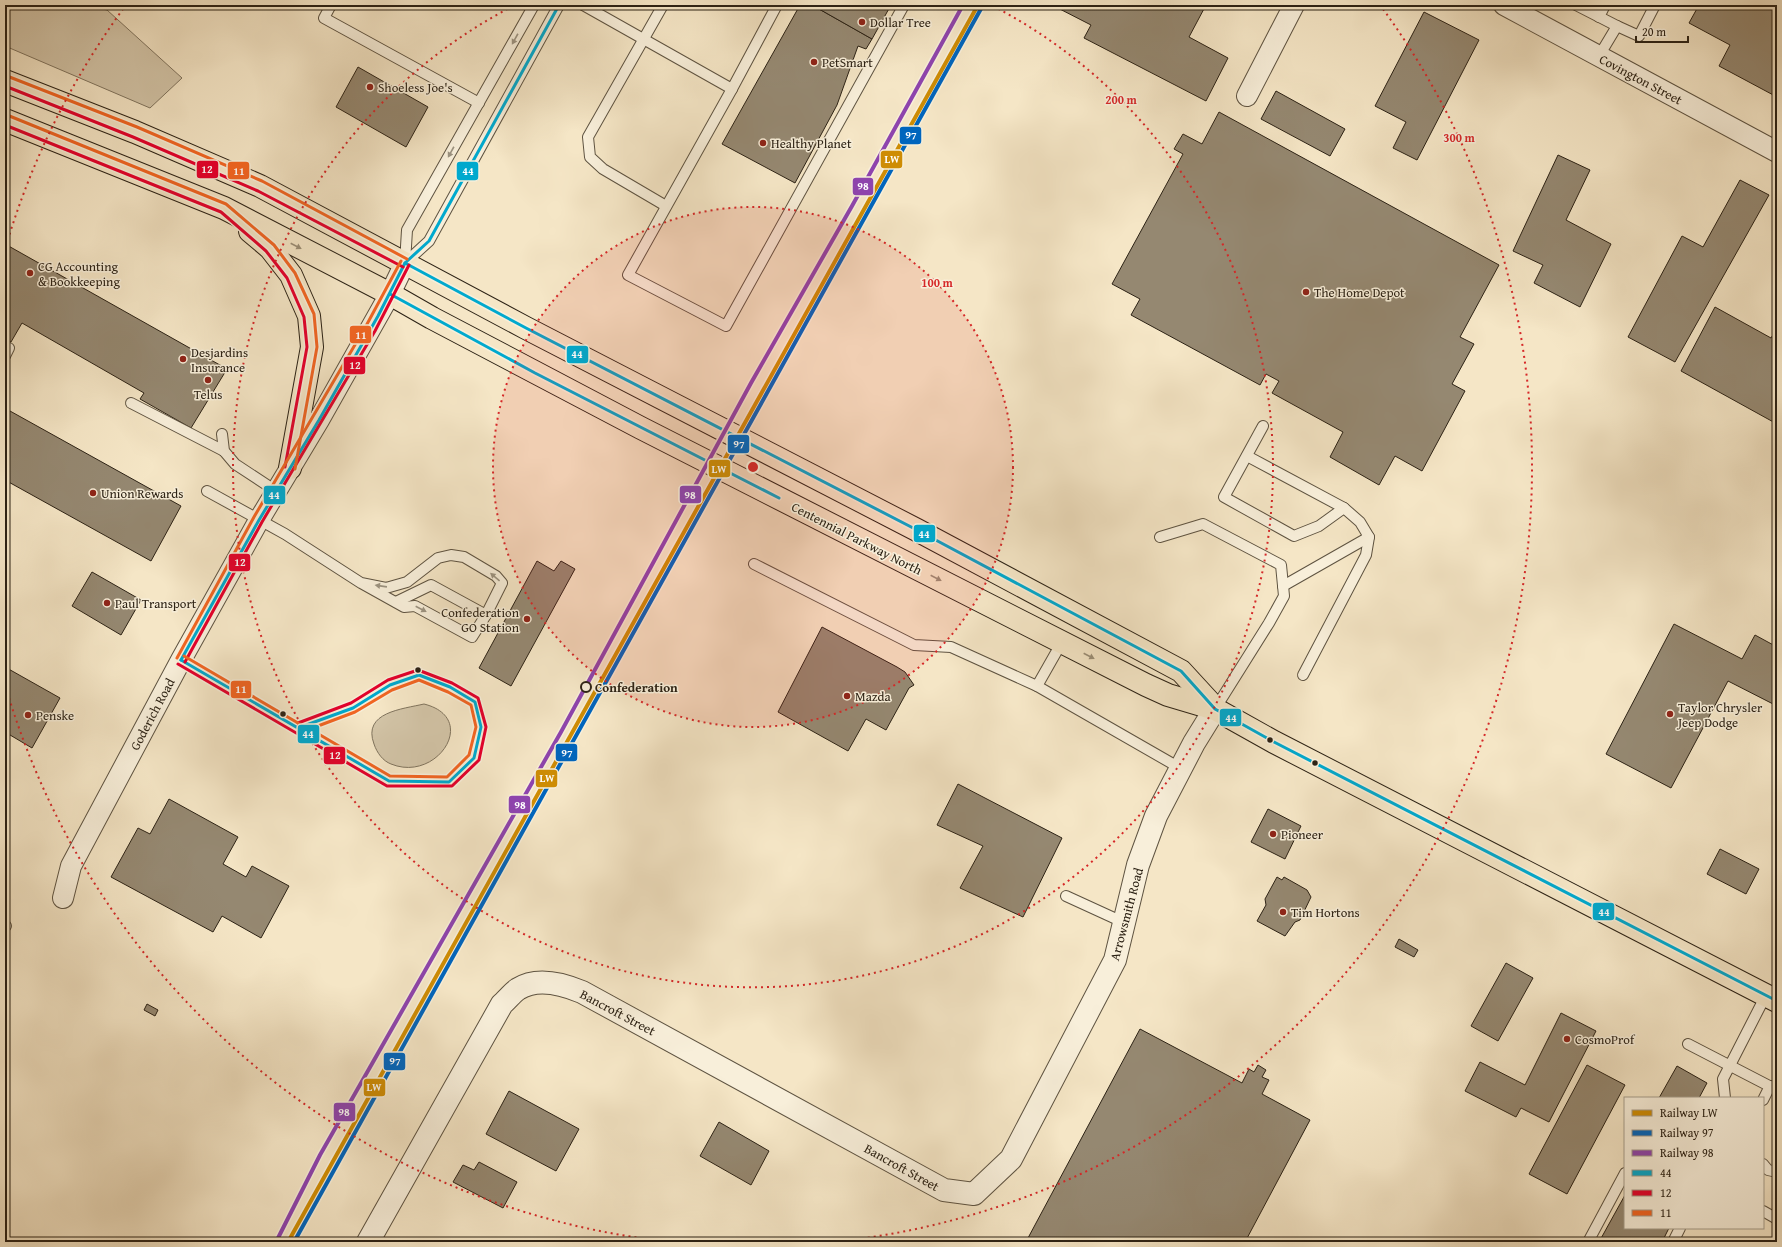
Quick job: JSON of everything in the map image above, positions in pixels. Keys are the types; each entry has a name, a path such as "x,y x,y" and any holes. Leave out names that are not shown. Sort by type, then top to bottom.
{"main road":[{"name":"Centennial Parkway North","path":"5,81 134,132 260,186 526,328 910,527 1181,671 1215,708"},
{"name":"Centennial Parkway North","path":"5,120 224,208 390,294 432,318 634,424 1168,695 1215,708 1274,742 1771,998"},
{"path":"224,208 270,248 291,275 309,316 312,347 290,468"}],"street":[{"path":"1247,96 1294,5"},
{"name":"Covington Street","path":"1504,5 1777,152"},
{"name":"Goderich Road","path":"63,898 71,866 181,660 258,520 290,468 390,294 405,263"},
{"name":"Arrowsmith Road","path":"974,1194 1010,1159 1115,960 1138,865 1156,816 1180,768 1215,708"},
{"name":"Bancroft Street","path":"368,1242 502,1004 518,989 535,983 564,985 582,992 944,1190 974,1194"}],"lane":[{"path":"331,5 324,18 479,103"},
{"path":"405,263 407,230 534,5"},
{"path":"405,263 429,241 559,5"},
{"path":"583,5 732,89"},
{"path":"663,5 588,137 590,157 604,169 666,206"},
{"path":"777,5 628,275 726,326 904,5"},
{"path":"1576,5 1639,36 1655,5"},
{"path":"1599,17 1605,5"},
{"path":"1600,56 1617,26"},
{"path":"131,404 224,451 235,464 276,491"},
{"path":"1263,426 1224,497 1294,536 1318,526 1344,508"},
{"path":"222,434 224,451"},
{"path":"1247,456 1344,508 1360,522 1369,538 1366,555 1303,675"},
{"path":"207,491 285,534 361,583 404,607 415,606 472,637 486,615 502,582 496,576 464,557 451,555 438,558 407,582 386,588 361,583"},
{"path":"1160,537 1203,524 1281,565 1284,596 1215,708"},
{"path":"1283,586 1369,538"},
{"path":"754,564 914,645 951,647 1038,686 1180,768"},
{"path":"396,602 431,585 486,615"},
{"path":"1038,686 1062,642"},
{"path":"181,660 389,781 449,782 474,758 481,727 475,702 450,687 420,675 390,685 353,708 298,728"},
{"path":"1066,896 1125,923"},
{"path":"1725,1097 1723,1079 1771,998"},
{"path":"1688,1044 1773,1088 1764,1099"},
{"path":"1764,1165 1768,1170 1777,1172"},
{"path":"1588,1242 1624,1175"},
{"path":"1764,1212 1776,1218"},
{"path":"1673,1242 1680,1229"}],"shaded area":[{"path":"5,5 85,5 107,10 182,78 150,108 5,46"},
{"path":"424,704 441,711 449,722 450,734 446,746 436,757 423,765 408,767 388,763 381,756 374,744 372,733 374,725 379,719 396,710"}],"building":[{"path":"800,5 812,5 872,39 866,49 858,46 837,105 795,183 722,144"},
{"name":"Dollar Tree","path":"812,5 891,5 872,39"},
{"path":"1052,5 1206,5 1189,37 1228,58 1206,101 1084,38 1091,25"},
{"path":"1699,5 1777,5 1777,97 1719,66 1730,45 1689,23"},
{"path":"1424,12 1479,40 1417,160 1393,148 1406,122 1375,106"},
{"name":"Shoeless Joe's","path":"358,67 428,107 406,147 336,107"},
{"path":"1276,91 1345,129 1330,156 1261,119"},
{"name":"The Home Depot","path":"1219,112 1499,265 1460,337 1474,344 1452,384 1465,391 1422,471 1395,456 1379,485 1330,457 1343,432 1272,393 1279,381 1266,374 1260,385 1131,315 1140,299 1112,284 1183,154 1174,149 1183,134 1202,144"},
{"path":"1558,155 1590,170 1566,220 1611,244 1580,307 1534,283 1543,265 1513,251"},
{"path":"1740,180 1769,195 1675,362 1628,337 1682,236 1703,247"},
{"path":"5,244 227,369 191,428 140,399 144,393 22,323 11,342 5,339"},
{"path":"1715,307 1771,338 1777,328 1777,424 1681,371"},
{"name":"Union Rewards","path":"10,411 181,506 151,561 5,480 5,421"},
{"name":"Confederation GO Station","path":"537,561 554,571 561,561 575,569 511,686 479,668"},
{"name":"Paul Transport","path":"92,572 141,600 121,635 72,606"},
{"path":"1674,624 1742,659 1755,635 1777,647 1777,706 1728,681 1671,788 1606,754"},
{"path":"822,627 905,672 914,685 909,688 886,730 866,719 848,751 778,712"},
{"name":"Penske","path":"5,667 60,698 32,748 5,732"},
{"path":"958,784 1062,838 1023,917 960,888 983,846 937,825"},
{"path":"169,799 238,837 223,864 246,877 252,866 289,886 261,938 222,916 213,932 111,877 138,828 150,834"},
{"path":"1268,809 1301,826 1285,859 1251,842"},
{"path":"1720,849 1759,869 1746,894 1707,874"},
{"name":"Tim Hortons","path":"1277,877 1282,880 1284,877 1307,890 1311,897 1300,920 1295,922 1285,936 1257,921 1266,905 1265,899"},
{"path":"1399,939 1418,950 1414,957 1395,947"},
{"path":"1506,963 1533,978 1498,1041 1471,1026"},
{"path":"147,1004 158,1010 155,1016 144,1010"},
{"path":"1561,1013 1596,1031 1549,1122 1521,1108 1516,1117 1465,1091 1480,1062 1525,1085"},
{"path":"1140,1029 1242,1083 1249,1069 1254,1072 1258,1065 1266,1070 1262,1077 1269,1080 1262,1094 1310,1120 1245,1242 1036,1242 1028,1238"},
{"path":"1587,1065 1625,1085 1567,1194 1529,1174"},
{"path":"1677,1066 1707,1083 1700,1097 1660,1097"},
{"path":"509,1091 579,1129 556,1171 486,1134"},
{"path":"719,1122 769,1151 751,1185 700,1156"},
{"path":"479,1162 517,1182 503,1208 453,1182 463,1165 474,1170"},
{"path":"1624,1197 1624,1229 1668,1229 1662,1242 1599,1242"},
{"path":"423,1238 434,1242 421,1242"}],"rail line":[{"name":"98","path":"276,1242 320,1155 561,732 751,383 852,206 963,5"},
{"name":"LW","path":"288,1242 978,5"},
{"name":"97","path":"294,1242 982,7"}],"transit line":[{"name":"44","path":"181,660 259,520 319,420 378,316 405,263 429,241 559,5"},
{"name":"11","path":"7,76 137,127 262,181 407,259"},
{"name":"12","path":"5,86 133,137 258,191 403,267"},
{"name":"11","path":"7,115 226,204 274,245 295,273 314,314 317,347 295,469"},
{"name":"12","path":"5,125 221,212 266,251 287,278 304,317 307,347 285,467"},
{"name":"11","path":"177,658 254,517 366,326 401,261"},
{"name":"44","path":"405,263 526,328 917,530 1181,671 1215,709 1274,742 1777,1001"},
{"name":"12","path":"185,662 262,522 375,331 409,265"},
{"name":"44","path":"390,294 535,373 779,498"},
{"name":"11","path":"184,656 298,723"},
{"name":"44","path":"181,660 389,781 449,782 474,758 481,727 475,702 450,687 419,675 390,685 353,708 298,728"},
{"name":"12","path":"178,664 387,786 452,786 479,760 486,727 478,698 452,683 418,670 388,680 351,703 298,723"},
{"name":"11","path":"419,680 448,692 471,705 476,727 469,755 447,777 390,776 310,729 355,712 392,690 419,680"}],"place":[{"name":"Dollar Tree","path":"862,22"},
{"name":"PetSmart","path":"814,62"},
{"name":"Shoeless Joe's","path":"370,87"},
{"name":"Healthy Planet","path":"763,143"},
{"name":"CG Accounting & Bookkeeping","path":"30,273"},
{"name":"The Home Depot","path":"1306,292"},
{"name":"Desjardins Insurance","path":"183,359"},
{"name":"Telus","path":"208,380"},
{"name":"Union Rewards","path":"93,493"},
{"name":"Paul Transport","path":"107,603"},
{"name":"Confederation GO Station","path":"527,619"},
{"name":"Confederation","path":"586,687"},
{"name":"Mazda","path":"847,696"},
{"name":"Taylor Chrysler Jeep Dodge","path":"1670,714"},
{"name":"Penske","path":"28,715"},
{"name":"Pioneer","path":"1273,834"},
{"name":"Tim Hortons","path":"1283,912"},
{"name":"CosmoProf","path":"1567,1039"}]}
